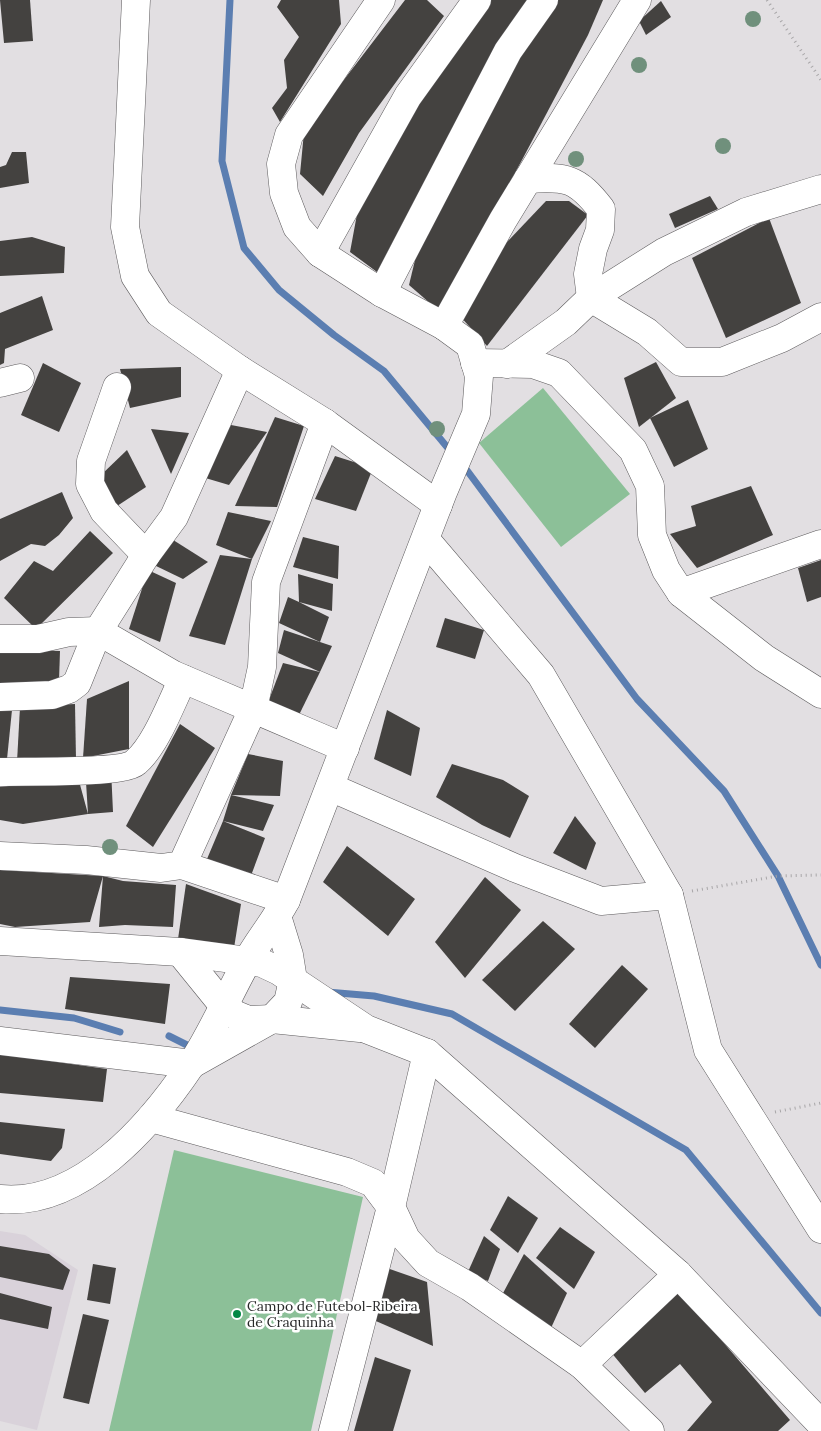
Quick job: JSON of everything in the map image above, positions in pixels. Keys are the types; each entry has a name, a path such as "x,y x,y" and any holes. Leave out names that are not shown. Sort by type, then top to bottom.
{"street":[{"path":"136,0 125,227 135,276 159,313 240,370 441,499"},
{"path":"0,1199 14,1200 45,1196 72,1185 118,1150 151,1118 192,1064 222,1005 281,908 476,414 479,376 470,345 444,326 382,293 320,253 297,227 284,193 281,164 289,135 381,0"},
{"path":"320,253 408,96 476,0"},
{"path":"382,293 508,52 544,0"},
{"path":"444,326 502,220 637,0"},
{"path":"528,179 558,177 586,189 601,209 600,230 593,249 588,274 591,298"},
{"path":"507,364 566,322 591,298 664,252 746,212 821,189"},
{"path":"591,298 646,332 681,362 722,362 782,338 821,317"},
{"path":"475,363 533,364 560,373 633,450 650,486 652,535 666,570 680,593 764,658 821,694"},
{"path":"0,698 52,694 69,689 77,683 98,631 146,554 174,517 240,370"},
{"path":"117,387 91,461 90,484 104,511 146,554"},
{"path":"182,865 253,709 262,667 266,582 325,423"},
{"path":"426,540 541,675 669,895 708,1050 821,1229"},
{"path":"680,593 821,544"},
{"path":"0,639 38,639 69,632 98,631 183,679 345,748"},
{"path":"0,772 110,769 134,764 146,752 183,679"},
{"path":"330,787 515,868 601,900 669,895"},
{"path":"0,856 86,860 160,868 182,865 281,908"},
{"path":"0,1041 192,1064 272,1019 288,1002 293,980 281,908"},
{"path":"0,941 180,952 248,960 279,970 366,1029 427,1053 678,1274 821,1424"},
{"path":"180,952 222,1005 236,1015 248,1020 272,1019 366,1029"},
{"path":"333,1431 391,1208 427,1053"},
{"path":"151,1118 347,1172 373,1183 391,1208 406,1239 428,1263 470,1287 582,1365 650,1431"},
{"path":"582,1365 678,1274"}],"path":[{"path":"766,0 821,80"},
{"path":"669,895 778,876 821,875"},
{"path":"750,1116 821,1103"}],"shaded area":[{"path":"0,1231 25,1235 78,1270 37,1430 0,1421"}],"green space":[{"path":"543,388 630,494 561,547 479,443"},
{"name":"Campo de Futebol-Ribeira de Craquinha","path":"174,1150 363,1197 311,1431 109,1431"}],"building":[{"path":"0,0 30,0 33,41 4,43"},
{"path":"281,0 339,0 341,24 280,122 272,108 287,88 284,60 299,37 277,7"},
{"path":"405,0 427,0 444,16 359,133 323,196 300,174 304,132"},
{"path":"488,0 531,0 469,96 377,272 350,252 360,198 430,83"},
{"path":"555,0 603,0 588,35 439,311 409,285 416,256 496,90"},
{"path":"661,1 671,17 646,35 639,21"},
{"path":"12,152 26,152 29,183 0,188 0,167 6,165"},
{"path":"710,196 718,209 675,228 669,214"},
{"path":"546,201 569,201 588,215 487,346 458,314 488,262"},
{"path":"769,218 801,303 726,338 692,258"},
{"path":"32,237 65,247 64,273 0,276 0,241"},
{"path":"42,296 53,330 5,349 4,363 0,365 0,313"},
{"path":"656,362 676,398 639,427 624,378"},
{"path":"43,363 81,383 59,432 21,415"},
{"path":"181,367 181,397 130,408 120,369"},
{"path":"688,400 708,449 674,467 650,418"},
{"path":"275,417 304,426 277,507 235,506"},
{"path":"231,425 267,432 229,485 202,477"},
{"path":"151,429 189,433 171,474"},
{"path":"127,450 146,487 114,508 100,476"},
{"path":"335,456 373,468 356,511 315,499"},
{"path":"751,486 773,535 697,568 670,534 696,526 691,506"},
{"path":"62,492 73,518 59,535 45,546 31,544 0,561 0,519"},
{"path":"228,512 271,521 252,559 216,545"},
{"path":"90,531 113,553 36,629 4,598 34,561 53,571"},
{"path":"303,537 339,546 338,579 293,567"},
{"path":"170,538 208,562 183,579 154,565"},
{"path":"220,555 252,559 225,645 189,636"},
{"path":"821,560 821,597 807,602 798,568"},
{"path":"148,570 176,583 160,642 129,629"},
{"path":"298,574 333,584 332,611 299,602"},
{"path":"288,597 329,617 320,642 279,623"},
{"path":"445,618 484,630 475,659 436,647"},
{"path":"284,630 332,646 320,672 278,653"},
{"path":"25,650 60,651 59,681 0,685 0,652"},
{"path":"283,663 320,672 298,717 267,705"},
{"path":"129,681 129,749 83,758 87,699"},
{"path":"75,704 76,760 17,762 20,707"},
{"path":"0,710 12,710 7,759 0,759"},
{"path":"387,710 420,728 411,776 374,759"},
{"path":"180,724 215,748 153,847 126,826"},
{"path":"248,754 283,761 280,796 231,795"},
{"path":"452,764 503,780 529,796 510,838 482,825 436,797"},
{"path":"111,769 113,812 88,814 86,782"},
{"path":"76,770 88,814 23,824 0,820 0,787 18,785"},
{"path":"231,795 274,805 263,831 223,821"},
{"path":"575,816 596,843 586,870 553,853"},
{"path":"223,821 265,838 249,881 207,859"},
{"path":"347,846 415,899 388,936 323,882"},
{"path":"0,870 103,876 90,922 15,927 0,924"},
{"path":"103,876 123,881 176,885 173,927 125,925 99,927"},
{"path":"485,877 521,910 465,978 435,942"},
{"path":"186,884 241,904 234,948 178,939"},
{"path":"543,921 575,949 515,1011 482,980"},
{"path":"622,965 648,989 595,1048 569,1024"},
{"path":"70,977 170,984 165,1024 65,1009"},
{"path":"0,1054 107,1069 103,1102 0,1093"},
{"path":"0,1122 65,1129 62,1148 51,1161 0,1154"},
{"path":"508,1196 538,1218 518,1253 490,1230"},
{"path":"560,1227 595,1252 574,1289 536,1258"},
{"path":"484,1236 500,1249 488,1281 467,1274"},
{"path":"0,1246 49,1254 70,1270 63,1290 0,1277"},
{"path":"524,1254 567,1293 551,1328 502,1295"},
{"path":"93,1264 116,1268 110,1304 87,1300"},
{"path":"384,1267 427,1282 433,1346 369,1318"},
{"path":"674,1285 790,1420 778,1431 687,1431 712,1402 680,1364 645,1393 605,1345"},
{"path":"0,1293 52,1307 48,1329 0,1319"},
{"path":"83,1314 109,1320 89,1404 63,1398"},
{"path":"375,1357 411,1370 393,1431 354,1431"}],"waterway":[{"path":"230,0 222,161 244,248 279,290 334,335 384,371 452,453"},
{"path":"463,465 637,699 724,791 778,876 821,965"},
{"path":"327,992 374,996 452,1014 686,1150 821,1313"},
{"path":"0,1010 74,1018 120,1032"},
{"path":"169,1036 191,1047 195,1044"}],"place":[{"name":"Campo de Futebol-Ribeira de Craquinha","path":"237,1314"}]}
